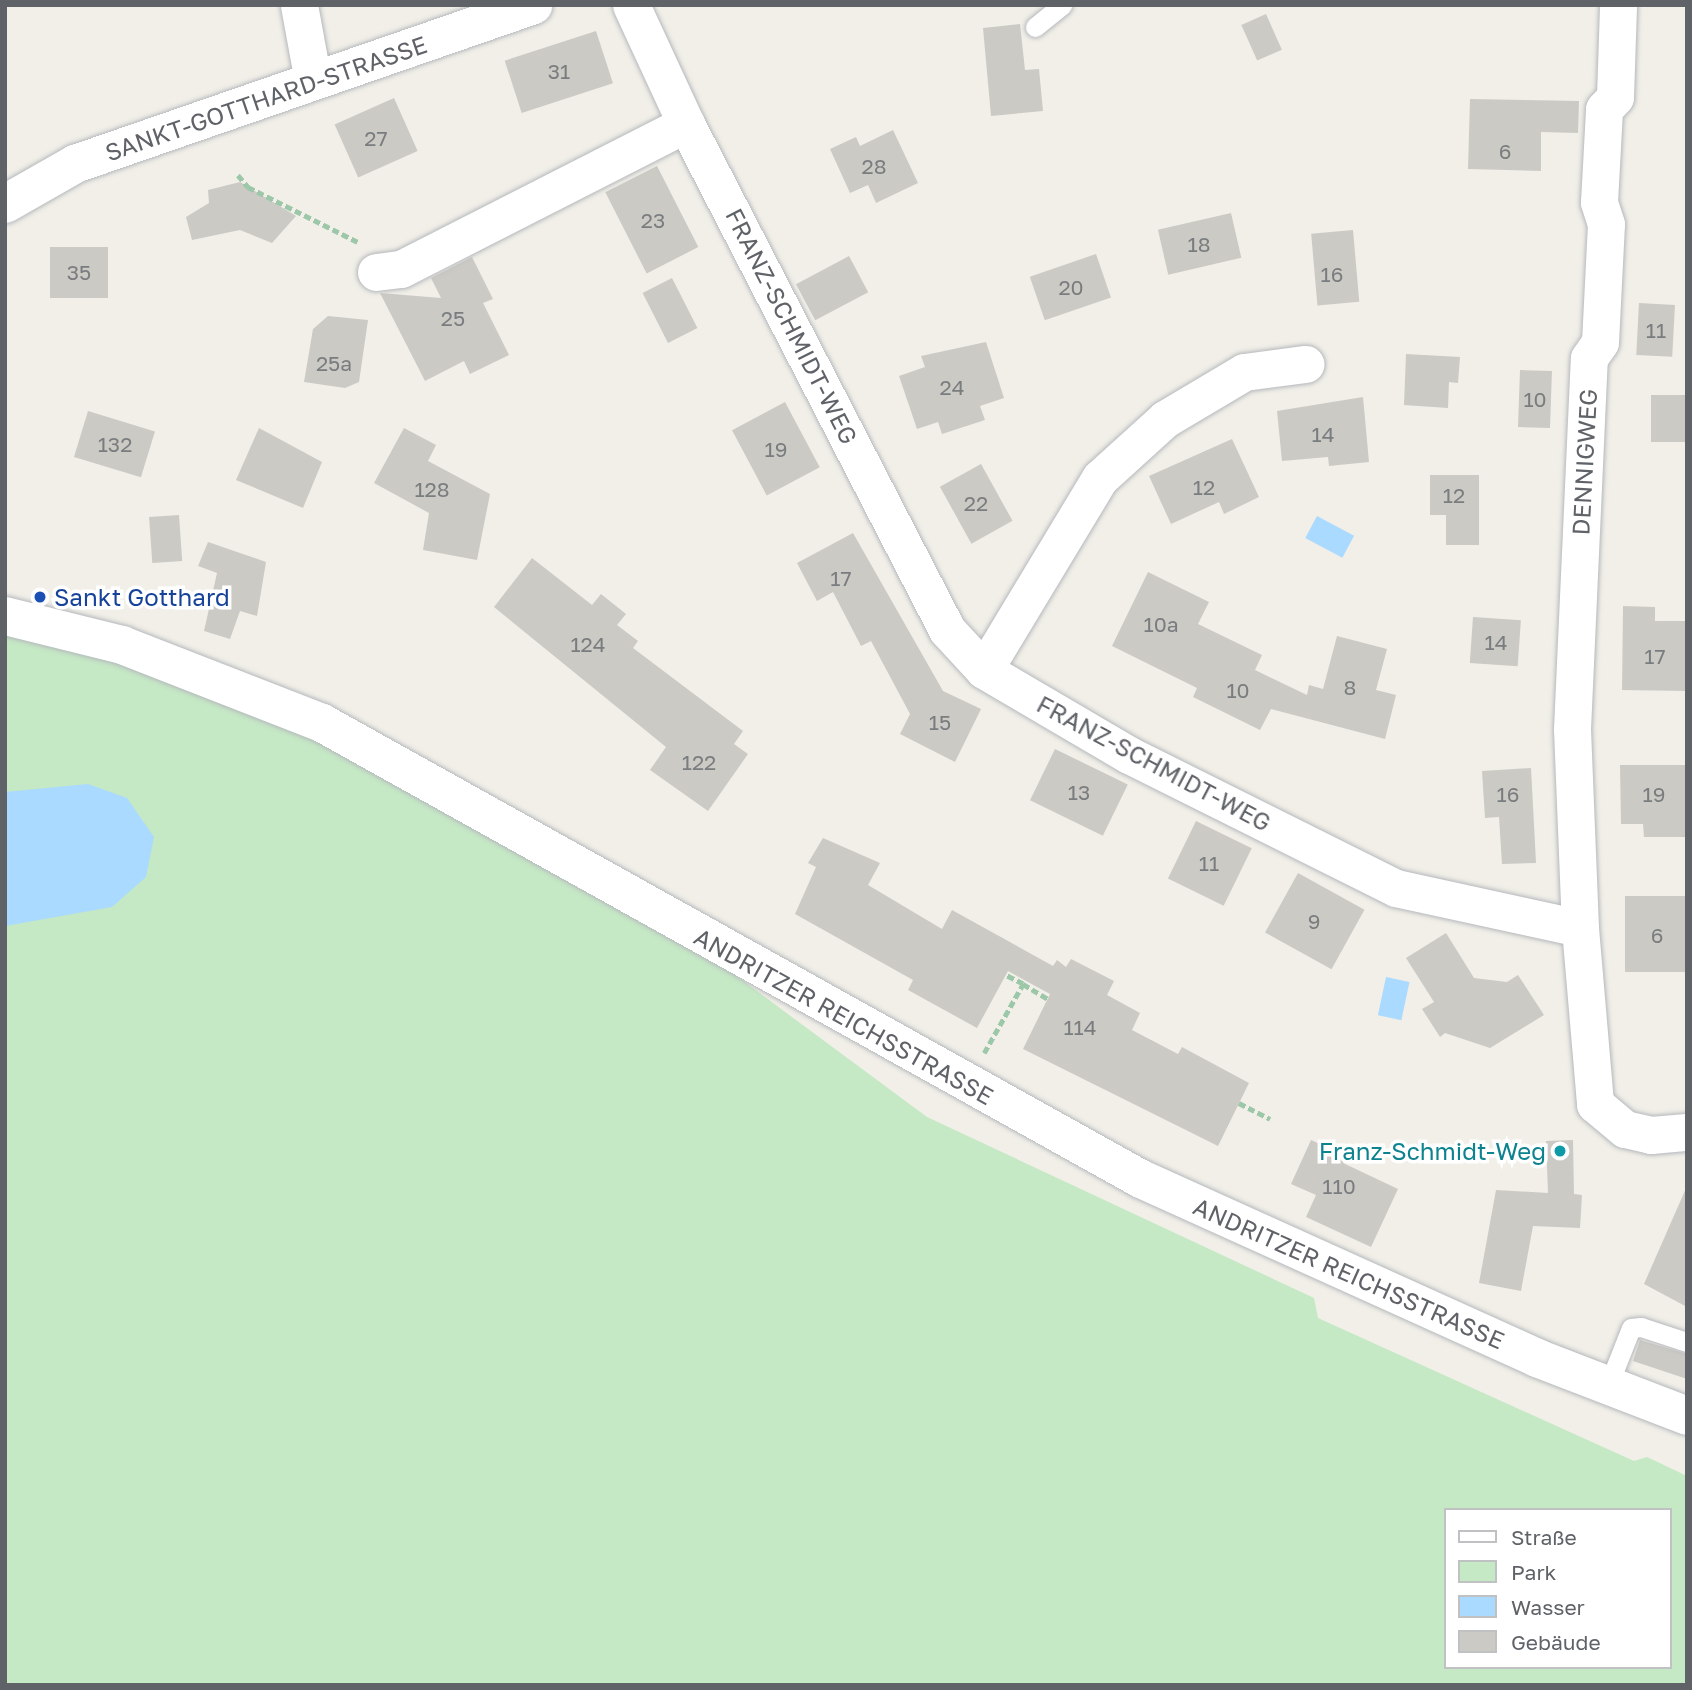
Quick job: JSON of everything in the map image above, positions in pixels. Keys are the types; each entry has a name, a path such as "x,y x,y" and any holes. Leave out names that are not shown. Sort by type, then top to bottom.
{"street":[{"path":"299,5 313,81"},
{"name":"SANKT-GOTTHARD-STRASSE","path":"5,204 75,164 533,5"},
{"name":"FRANZ-SCHMIDT-WEG","path":"631,5 686,124 947,630 984,670 1129,755 1396,888 1580,928"},
{"name":"DENNIGWEG","path":"1580,928 1572,729 1589,358 1600,341 1606,224 1599,202 1604,109 1615,97 1618,5"},
{"path":"376,272 401,269 686,124"},
{"path":"984,670 1100,478 1165,419 1244,372 1304,364"},
{"name":"ANDRITZER REICHSSTRASSE","path":"5,616 122,645 323,723 966,1084 1142,1179 1608,1386 1687,1416"},
{"path":"1580,928 1595,1104 1625,1129 1687,1132"}],"lane":[{"path":"1035,27 1062,5"},
{"path":"1608,1386 1631,1328 1641,1326 1687,1342"}],"path":[{"path":"238,175 248,187 362,244 376,272"},
{"path":"1006,975 1048,999"},
{"path":"966,1084 1023,985"},
{"path":"1239,1103 1270,1119"}],"green space":[{"path":"5,633 130,662 323,744 719,963 927,1117 1314,1298 1318,1318 1634,1461 1647,1457 1687,1476 1687,1685 5,1685"}],"water":[{"path":"1317,516 1354,536 1342,558 1305,538"},
{"path":"88,784 127,798 154,837 146,877 112,907 5,926 5,792"},
{"path":"1386,977 1409,982 1401,1020 1378,1015"}],"building":[{"path":"1266,14 1282,50 1257,61 1241,25"},
{"path":"1020,24 1025,70 1039,69 1043,111 991,116 983,28"},
{"path":"596,31 613,83 522,113 505,61"},
{"path":"394,98 418,151 358,177 335,124"},
{"path":"1470,99 1579,101 1578,133 1541,132 1541,171 1468,169"},
{"path":"893,130 918,183 876,203 868,185 850,193 830,149 856,137 860,146"},
{"path":"657,166 698,247 647,273 605,192"},
{"path":"240,182 296,216 272,243 240,230 192,240 186,217 209,203 208,190"},
{"path":"1231,213 1241,258 1168,275 1158,230"},
{"path":"1353,230 1359,302 1317,305 1311,234"},
{"path":"50,247 108,247 108,298 50,298"},
{"path":"1096,254 1111,297 1045,320 1030,277"},
{"path":"849,256 868,292 815,320 796,284"},
{"path":"472,257 493,299 483,303 509,355 470,374 464,361 425,381 380,293 441,298 431,278"},
{"path":"672,278 697,328 668,343 643,293"},
{"path":"1639,303 1675,305 1672,357 1636,355"},
{"path":"328,316 368,320 359,382 345,388 304,382 313,329"},
{"path":"986,342 1004,398 980,406 985,420 942,434 938,422 917,429 899,376 925,367 921,356"},
{"path":"1406,354 1460,357 1458,383 1449,382 1448,408 1404,405"},
{"path":"1520,370 1552,371 1550,428 1518,427"},
{"path":"1651,395 1687,395 1687,442 1651,442"},
{"path":"1363,397 1369,462 1329,466 1328,457 1282,461 1277,411"},
{"path":"785,402 820,467 767,496 732,430"},
{"path":"88,411 155,431 141,477 74,457"},
{"path":"259,428 322,462 303,508 236,480"},
{"path":"404,428 436,445 428,461 490,494 477,560 423,550 429,513 374,483"},
{"path":"1232,439 1259,497 1224,514 1219,502 1171,524 1149,476"},
{"path":"981,464 1013,521 971,544 940,487"},
{"path":"1430,475 1479,475 1479,545 1446,545 1446,515 1430,515"},
{"path":"179,515 182,561 152,563 149,517"},
{"path":"853,533 943,691 981,709 955,762 900,734 910,714 871,641 861,646 833,592 817,601 797,563"},
{"path":"208,542 266,562 257,616 240,611 230,639 204,631 217,573 198,566"},
{"path":"532,558 592,605 601,594 626,614 617,625 638,641 633,648 743,731 734,744 748,754 708,811 650,770 666,747 494,607"},
{"path":"1148,572 1209,602 1198,624 1262,655 1255,670 1307,695 1309,685 1323,689 1337,636 1387,649 1376,690 1396,695 1385,739 1271,709 1260,730 1193,697 1197,688 1112,646"},
{"path":"1623,606 1655,607 1655,621 1687,621 1687,691 1622,690"},
{"path":"1473,617 1521,620 1518,666 1470,663"},
{"path":"1055,749 1128,785 1103,836 1030,800"},
{"path":"1620,765 1687,765 1687,837 1644,837 1643,824 1621,824"},
{"path":"1531,768 1536,863 1502,864 1499,817 1485,818 1482,771"},
{"path":"1196,821 1252,848 1224,906 1168,879"},
{"path":"823,838 880,863 868,885 942,929 952,910 1053,966 1057,960 1066,967 1071,959 1114,981 1107,995 1140,1013 1132,1030 1178,1054 1182,1047 1249,1083 1218,1146 1023,1049 1050,994 1008,971 977,1028 908,990 913,980 795,914 816,867 808,863"},
{"path":"1298,873 1364,910 1332,969 1265,932"},
{"path":"1625,896 1687,896 1687,972 1625,972"},
{"path":"1446,933 1474,978 1507,982 1518,975 1544,1015 1490,1048 1445,1033 1440,1037 1422,1009 1434,1002 1406,958"},
{"path":"1311,1140 1346,1156 1343,1163 1398,1189 1371,1247 1306,1217 1316,1195 1291,1184"},
{"path":"1573,1140 1574,1194 1582,1195 1580,1228 1533,1226 1521,1291 1479,1283 1496,1190 1548,1193 1546,1141"},
{"path":"1687,1186 1687,1307 1644,1284"},
{"path":"1640,1340 1687,1354 1687,1379 1633,1361"}],"place":[{"name":"Sankt Gotthard","path":"40,597"},
{"name":"Franz-Schmidt-Weg","path":"1560,1151"}]}
